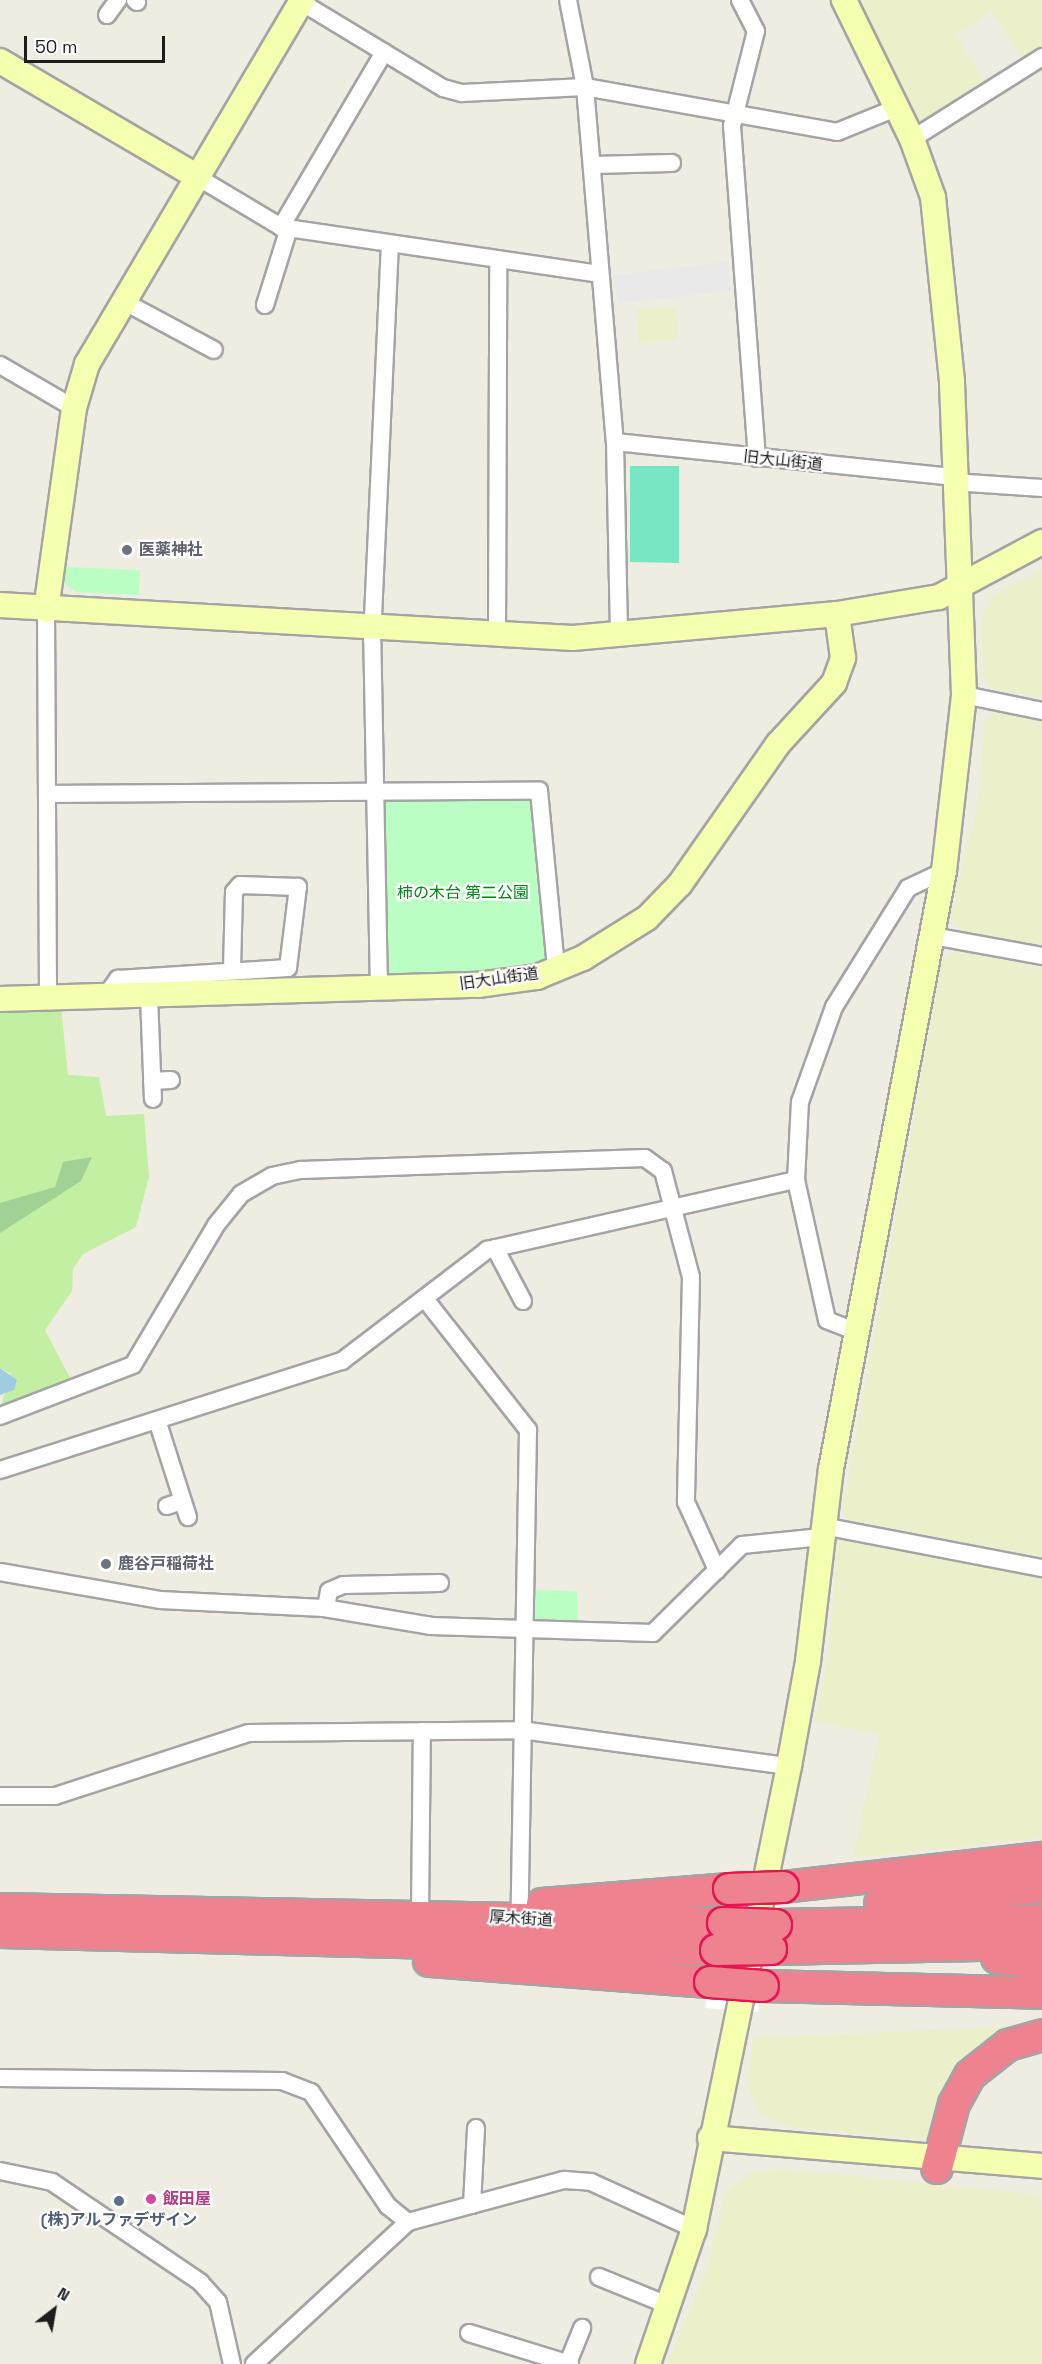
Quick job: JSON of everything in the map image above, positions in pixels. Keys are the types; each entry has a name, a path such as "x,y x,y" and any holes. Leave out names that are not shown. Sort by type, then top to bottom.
{"highway":[{"path":"420,1914 729,1889 783,1887 1042,1858"},
{"path":"838,1923 861,1906 1042,1887"},
{"name":"厚木街道","path":"0,1909 420,1914 720,1936"},
{"name":"厚木街道","path":"773,1937 838,1923 1042,1920"},
{"name":"厚木街道","path":"0,1932 720,1936 958,1945 1042,1944"},
{"path":"109,1934 763,1986 1042,1993"},
{"path":"958,1945 1012,1964 1042,1965"},
{"path":"940,2162 954,2104 970,2075 1008,2045 1042,2035"}],"street":[{"path":"107,15 118,0"},
{"path":"568,0 585,87 615,442 619,632"},
{"path":"740,0 756,31 734,118 757,458"},
{"path":"648,2364 670,2306 694,2229 710,2138 789,1766 855,1331 944,871 964,695 952,480 945,291 933,198 912,139 844,0"},
{"path":"48,999 50,794 46,610 74,408 87,364 194,175 301,1 384,52 462,93 585,87 734,118 837,132 896,108"},
{"path":"265,305 285,227 384,52"},
{"path":"912,139 1042,57"},
{"path":"0,61 285,227 390,246 600,274"},
{"path":"592,165 672,163"},
{"path":"379,990 372,629 390,246"},
{"path":"497,635 498,261"},
{"path":"123,301 214,350"},
{"path":"0,365 74,408"},
{"name":"旧大山街道","path":"615,442 1042,488"},
{"path":"0,605 46,610 372,629 573,638 619,632 837,614 939,597 1042,542"},
{"name":"旧大山街道","path":"0,999 379,990 489,983 537,977 622,936 680,884 778,744 834,683 843,658 837,614"},
{"path":"964,695 1042,711"},
{"path":"50,794 539,791 556,967"},
{"path":"855,1331 827,1320 796,1180 800,1102 819,1037 908,888 944,871"},
{"path":"104,998 118,979 232,968 288,968 298,887 240,885 234,892 232,968"},
{"path":"933,936 1042,956"},
{"path":"149,996 153,1099"},
{"path":"152,1081 171,1080"},
{"path":"0,1416 133,1365 216,1225 242,1194 272,1176 301,1170 645,1158 663,1171 691,1276 686,1502 717,1570"},
{"path":"0,1470 342,1361 495,1248 796,1180"},
{"path":"495,1248 523,1301"},
{"path":"425,1299 528,1430 520,1730 520,1905"},
{"path":"157,1420 175,1503 188,1517"},
{"path":"0,1572 160,1600 326,1608 431,1626 653,1633 748,1542 823,1531 1042,1568"},
{"path":"326,1608 329,1591 343,1585 440,1583"},
{"path":"0,1796 55,1796 226,1736 520,1730 789,1766"},
{"path":"420,1914 422,1731"},
{"path":"0,2078 282,2081 311,2092 388,2206 408,2222"},
{"path":"472,2205 476,2128"},
{"path":"710,2138 940,2162 1042,2166"},
{"path":"940,2162 1042,2181"},
{"path":"0,2171 52,2182 200,2282 218,2302 232,2364"},
{"path":"254,2364 408,2222 564,2180 591,2182 694,2229"},
{"path":"599,2277 670,2306"},
{"path":"469,2333 569,2364 582,2328"}],"green space":[{"path":"858,0 1042,0 1042,47 1023,60 991,11 956,36 985,82 926,123 918,121"},
{"path":"676,307 678,340 639,343 636,309"},
{"path":"630,466 679,466 679,563 630,562"},
{"path":"65,567 140,570 139,595 75,592 62,581"},
{"path":"1042,569 1042,698 990,688 983,678 981,616 993,595"},
{"path":"995,712 1042,722 1042,946 960,930 951,915 979,795 985,720"},
{"name":"柿の木台 第二公園","path":"539,791 556,967 379,990 376,792"},
{"path":"955,951 1042,968 1042,1557 849,1520 842,1511 943,959"},
{"path":"61,1007 68,1075 99,1077 106,1116 144,1114 149,1177 136,1227 83,1254 73,1269 72,1291 45,1330 71,1380 0,1409 11,1374 0,1368 0,1010"},
{"path":"92,1157 81,1181 0,1233 0,1203 55,1187 63,1162"},
{"path":"845,1540 1042,1579 1042,1838 853,1858 879,1735 815,1721 828,1657 838,1545"},
{"path":"531,1590 577,1591 578,1622 544,1623 532,1616"},
{"path":"1019,2026 981,2045 958,2067 943,2093 932,2140 790,2127 761,2115 747,2086 753,2038"},
{"path":"781,2169 1042,2195 1042,2364 667,2364 707,2269 726,2191 748,2173"}],"shaded area":[{"path":"727,262 731,291 618,303 614,275"}],"water":[{"path":"0,1368 17,1380 14,1390 0,1395"}],"pier":[{"path":"711,1976 764,1979 758,2012 705,2008"}],"place":[{"name":"医薬神社","path":"127,550"},
{"name":"鹿谷戸稲荷社","path":"106,1564"},
{"name":"飯田屋","path":"151,2199"},
{"name":"(株)アルファデザイン","path":"119,2201"}]}
